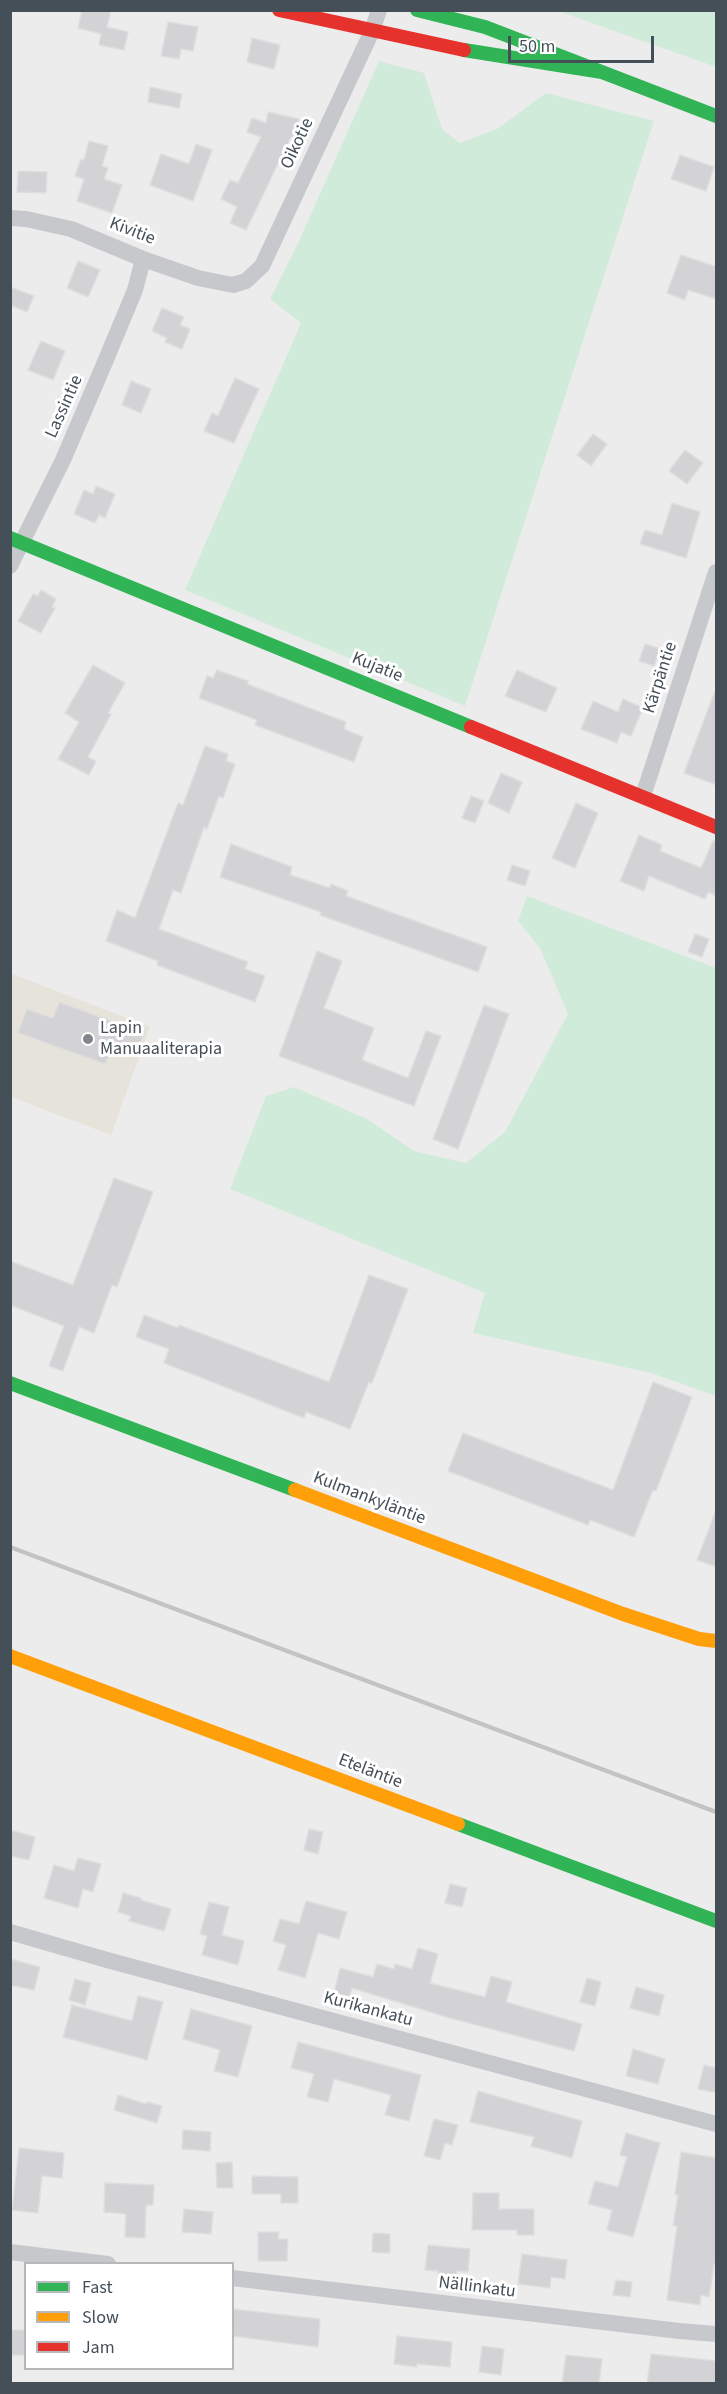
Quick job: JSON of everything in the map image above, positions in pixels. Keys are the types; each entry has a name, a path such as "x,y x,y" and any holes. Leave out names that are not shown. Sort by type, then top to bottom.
{"street":[{"path":"279,10 461,50 602,72"},
{"name":"Oikotie","path":"240,284 262,266 372,31 379,10"},
{"path":"417,10 485,27 717,116"},
{"name":"Kivitie","path":"10,218 26,219 71,229 143,259 198,278 223,284 240,284"},
{"name":"Lassintie","path":"10,566 16,541 63,460 128,307 143,259"},
{"name":"Kujatie","path":"16,541 717,827"},
{"name":"Kärpäntie","path":"643,796 717,572"},
{"name":"Kulmankyläntie","path":"10,1383 623,1614 699,1639 717,1641"},
{"name":"Eteläntie","path":"10,1656 717,1921"},
{"name":"Kurikankatu","path":"10,1932 106,1960 717,2124"},
{"path":"10,2252 92,2262"},
{"name":"Nällinkatu","path":"234,2278 717,2334"}],"shaded area":[{"path":"10,973 150,1027 111,1135 11,1097"}],"green space":[{"path":"558,11 716,11 716,67"},
{"path":"379,61 424,73 442,129 460,143 497,129 546,93 654,121 465,706 185,590 301,323 270,299 299,241"},
{"path":"527,896 716,968 716,1396 651,1373 473,1333 485,1293 230,1189 266,1096 294,1087 367,1119 414,1151 466,1163 505,1132 568,1014 540,948 518,921"}],"building":[{"path":"82,10 111,10 107,27 128,32 124,50 99,45 101,34 78,28"},
{"path":"168,22 198,27 193,51 181,49 179,59 161,56"},
{"path":"252,38 280,45 274,69 247,62"},
{"path":"150,87 182,94 179,108 148,102"},
{"path":"268,112 299,119 295,138 291,137 246,230 230,223 237,207 221,199 230,180 238,183 261,137 247,132 252,118 266,123"},
{"path":"89,141 108,146 102,166 108,168 104,179 122,185 112,213 77,201 84,179 75,176 81,159 84,160"},
{"path":"196,144 212,150 193,201 150,185 161,154 189,164"},
{"path":"680,155 714,167 706,191 671,179"},
{"path":"18,171 47,172 46,193 17,192"},
{"path":"681,255 717,267 717,299 688,290 685,300 667,293"},
{"path":"78,261 100,270 88,297 67,288"},
{"path":"10,287 34,296 27,312 10,305"},
{"path":"162,308 184,317 180,325 190,329 182,349 165,342 167,338 152,331"},
{"path":"41,341 65,351 53,380 28,370"},
{"path":"235,378 259,389 234,443 204,431 212,413 218,416"},
{"path":"131,381 151,389 141,413 122,405"},
{"path":"593,434 607,444 591,466 577,455"},
{"path":"685,450 703,463 687,484 669,471"},
{"path":"96,486 115,494 105,518 99,515 95,523 74,514 84,490 93,494"},
{"path":"672,503 700,512 686,558 640,544 645,530 662,535"},
{"path":"41,590 56,599 52,607 55,608 41,633 18,621 33,594 38,596"},
{"path":"645,644 660,649 654,666 639,661"},
{"path":"93,665 125,683 88,757 96,761 89,775 58,759 79,722 65,713"},
{"path":"217,670 346,722 344,729 363,737 354,762 255,725 257,720 199,698 207,676 213,678"},
{"path":"517,670 557,688 546,712 505,696"},
{"path":"715,691 717,691 717,785 684,773"},
{"path":"623,699 643,708 631,736 621,732 617,743 581,729 593,701 618,712"},
{"path":"205,746 228,754 226,761 235,764 223,798 219,796 207,829 204,827 181,893 173,890 159,929 248,962 245,969 265,976 255,1002 157,965 158,961 106,941 117,910 135,918 178,803 183,805"},
{"path":"501,773 522,782 509,813 488,803"},
{"path":"471,796 484,801 475,823 462,818"},
{"path":"576,803 598,813 575,868 552,858"},
{"path":"639,835 662,845 660,851 701,868 713,841 717,841 717,896 708,892 705,899 649,876 644,891 620,881"},
{"path":"231,844 292,867 290,875 330,888 331,884 348,891 346,896 487,947 478,972 320,915 321,912 220,877"},
{"path":"512,865 530,871 525,886 507,880"},
{"path":"695,934 709,939 702,957 688,952"},
{"path":"317,951 342,961 324,1008 374,1028 362,1060 408,1078 426,1031 441,1036 414,1106 279,1056"},
{"name":"Lapin Manuaaliterapia","path":"59,1002 144,1033 136,1053 113,1044 105,1064 18,1033 27,1009 53,1018"},
{"path":"484,1005 509,1014 458,1149 433,1139"},
{"path":"114,1178 153,1192 117,1287 112,1285 94,1333 79,1327 63,1371 49,1366 64,1326 10,1305 10,1261 73,1285"},
{"path":"369,1275 408,1289 372,1383 369,1382 350,1429 306,1412 304,1418 164,1363 169,1349 136,1337 144,1315 178,1328 179,1325 329,1382"},
{"path":"653,1382 692,1397 656,1491 653,1490 634,1537 590,1520 588,1525 448,1471 463,1433 613,1490"},
{"path":"715,1513 717,1513 717,1567 697,1560"},
{"path":"309,1829 323,1832 318,1854 304,1850"},
{"path":"10,1830 35,1837 29,1860 10,1856"},
{"path":"78,1858 101,1864 93,1892 83,1889 78,1908 44,1898 54,1865 74,1871"},
{"path":"450,1884 467,1888 462,1907 445,1903"},
{"path":"123,1893 171,1909 164,1931 129,1921 131,1916 118,1912"},
{"path":"306,1901 347,1912 339,1939 318,1933 305,1978 278,1970 286,1945 273,1941 280,1919 299,1924"},
{"path":"209,1902 229,1907 222,1935 244,1941 238,1965 202,1955 207,1936 200,1934"},
{"path":"418,1948 438,1954 430,1983 485,1997 491,1976 512,1982 506,2002 582,2024 574,2051 450,2018 352,1988 349,1997 334,1993 340,1968 373,1977 377,1964 394,1969 395,1964 412,1969"},
{"path":"10,1959 40,1967 34,1990 10,1985"},
{"path":"587,1978 601,1982 595,2006 580,2002"},
{"path":"75,1979 91,1983 85,2005 69,2000"},
{"path":"636,1987 664,1995 659,2016 630,2008"},
{"path":"138,1996 163,2002 147,2060 63,2037 72,2005 132,2021"},
{"path":"191,2009 252,2026 238,2077 214,2071 220,2050 183,2039"},
{"path":"298,2042 421,2075 409,2121 385,2115 391,2095 334,2079 328,2102 307,2097 314,2074 291,2068"},
{"path":"633,2049 665,2059 658,2084 626,2076"},
{"path":"704,2065 717,2068 717,2093 698,2089"},
{"path":"478,2091 582,2121 572,2158 531,2146 534,2137 470,2122"},
{"path":"118,2095 146,2104 147,2102 162,2106 157,2123 114,2110"},
{"path":"434,2119 458,2125 452,2145 445,2143 440,2160 424,2156"},
{"path":"183,2130 211,2132 210,2151 182,2149"},
{"path":"626,2133 660,2143 633,2237 607,2230 612,2210 588,2204 595,2181 618,2187 627,2157 620,2155"},
{"path":"19,2148 64,2153 62,2178 42,2176 38,2213 12,2210"},
{"path":"681,2152 717,2158 717,2264 714,2264 709,2297 701,2295 700,2305 667,2300 677,2226 673,2226"},
{"path":"232,2162 233,2188 217,2188 216,2163"},
{"path":"252,2176 298,2177 298,2203 281,2203 281,2194 252,2194"},
{"path":"105,2183 154,2185 153,2205 146,2205 145,2238 125,2237 126,2214 104,2212"},
{"path":"473,2193 499,2193 499,2209 534,2209 534,2235 517,2235 517,2230 472,2230"},
{"path":"184,2209 213,2212 211,2234 182,2232"},
{"path":"258,2232 279,2232 278,2239 288,2239 287,2261 258,2261"},
{"path":"373,2233 390,2234 390,2253 372,2252"},
{"path":"428,2245 470,2249 468,2272 457,2271 456,2278 438,2276 438,2271 425,2270"},
{"path":"522,2254 567,2260 565,2279 551,2277 550,2288 518,2284"},
{"path":"616,2280 632,2282 630,2297 613,2295"},
{"path":"234,2309 320,2319 318,2347 234,2336"},
{"path":"10,2330 24,2330 24,2355 10,2355"},
{"path":"397,2336 452,2342 450,2367 394,2364"},
{"path":"482,2346 504,2349 501,2375 479,2372"},
{"path":"651,2354 717,2361 717,2384 647,2384"},
{"path":"566,2355 602,2359 599,2384 562,2384"}],"railway":[{"path":"10,1547 716,1812"}],"traffic: fast":[{"path":"417,10 485,27 716,116"},
{"path":"464,50 602,72"},
{"path":"10,538 471,727"},
{"path":"10,1383 295,1490"},
{"path":"458,1824 716,1921"}],"traffic: slow":[{"path":"295,1490 623,1614 699,1639 716,1641"},
{"path":"10,1656 458,1824"}],"traffic: jam":[{"path":"279,10 464,50"},
{"path":"471,727 716,827"}],"place":[{"name":"Lapin Manuaaliterapia","path":"88,1039"}]}
